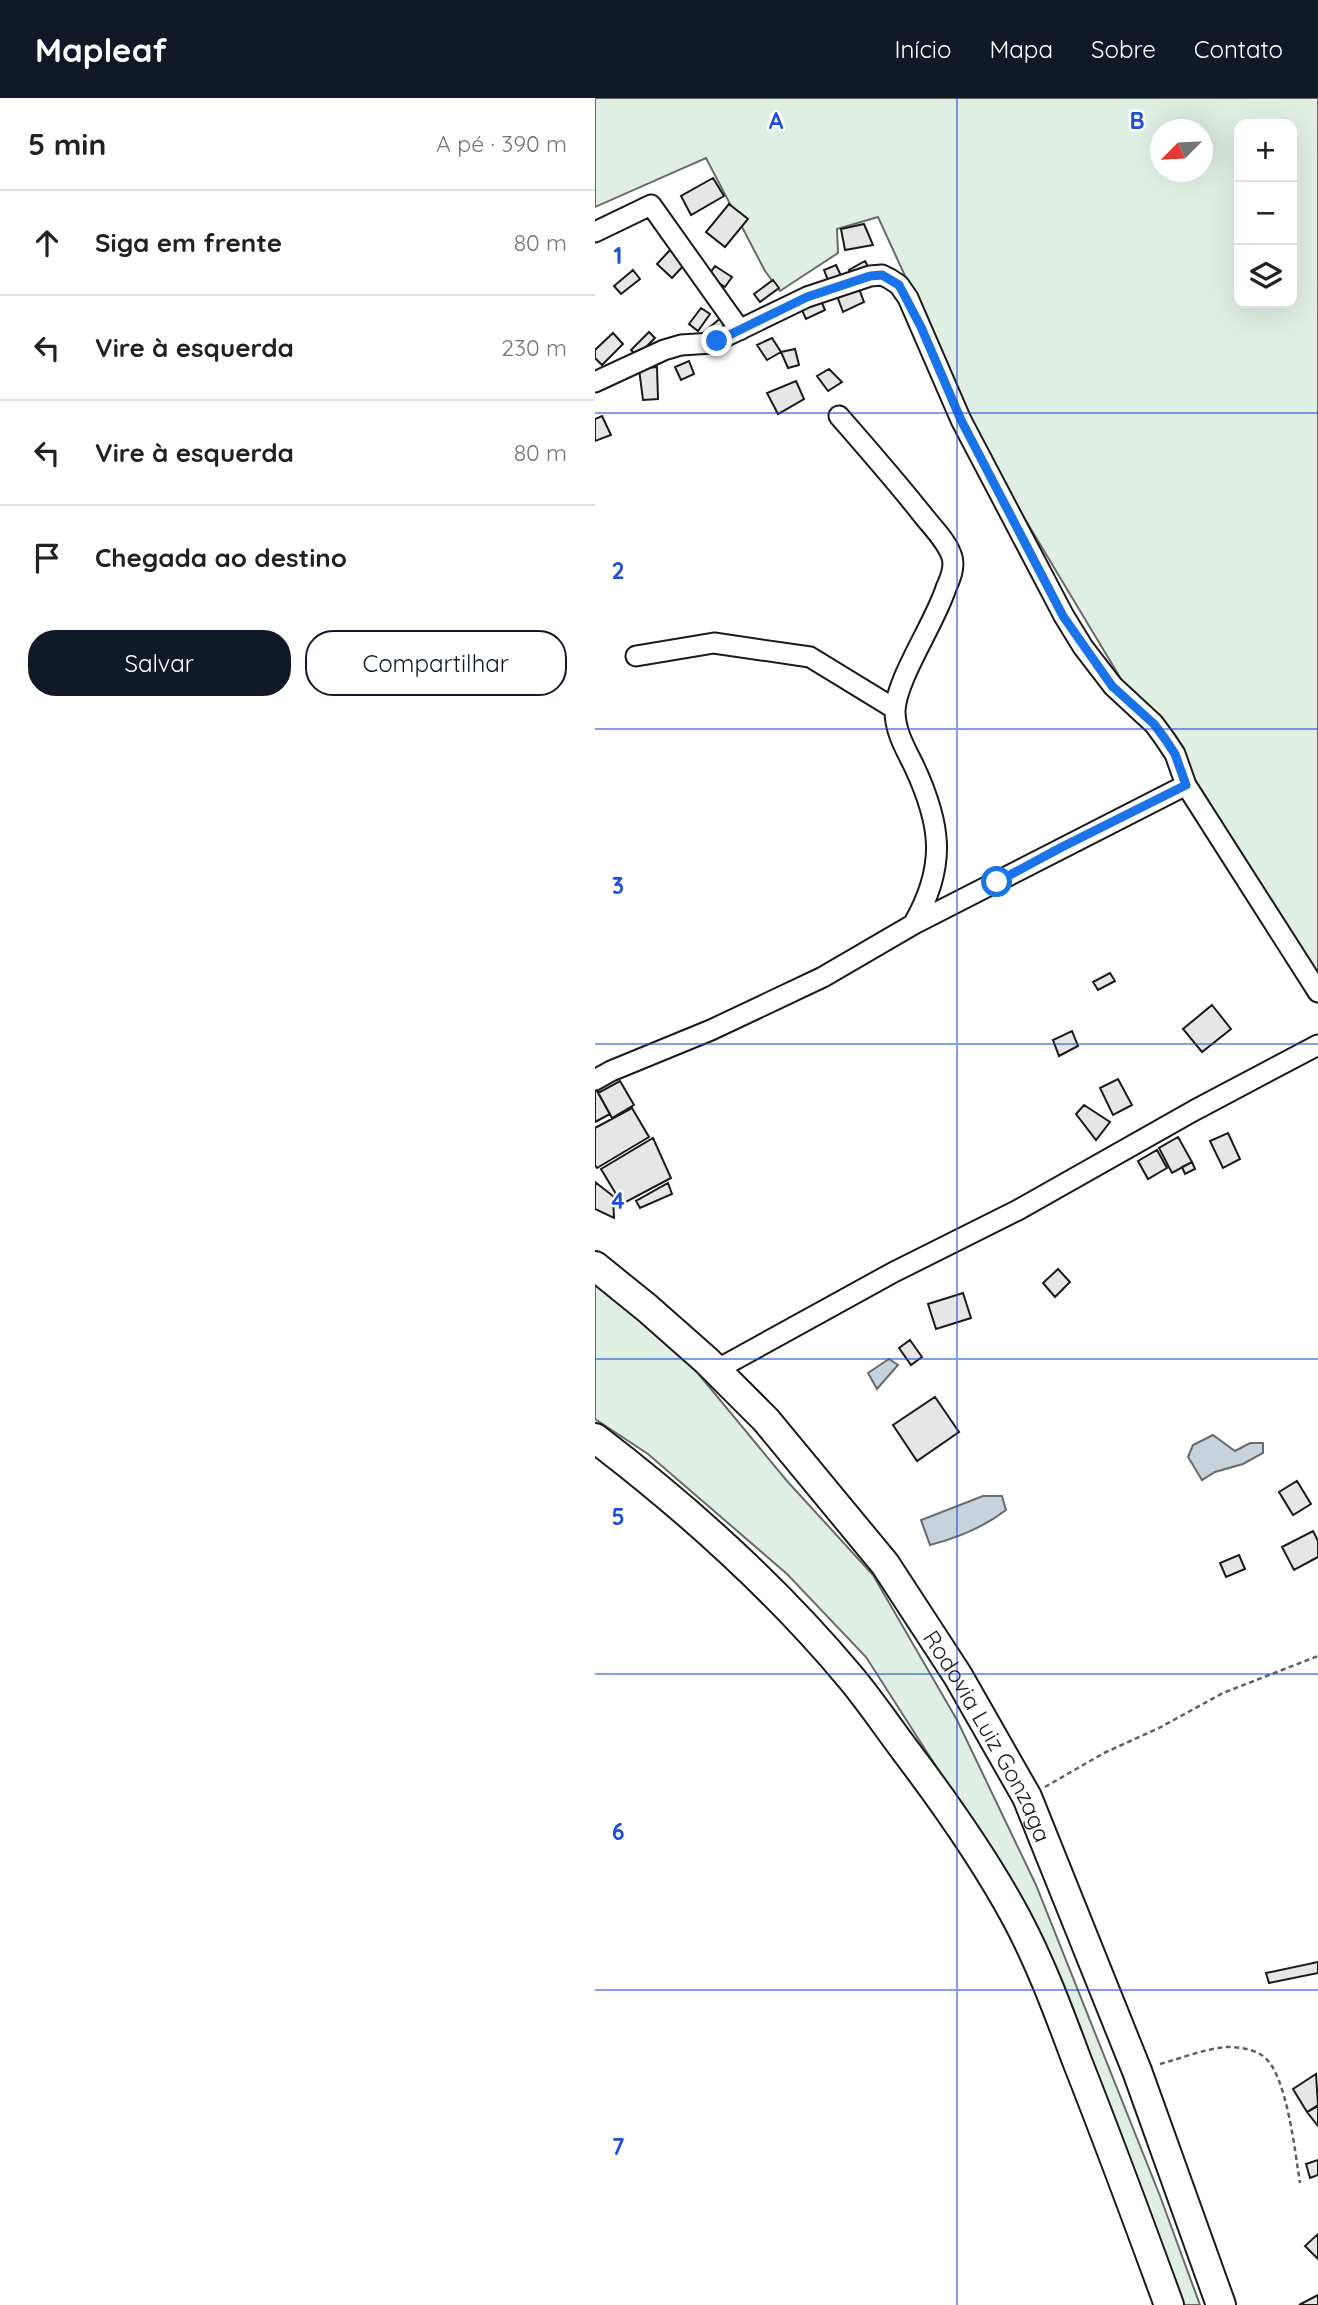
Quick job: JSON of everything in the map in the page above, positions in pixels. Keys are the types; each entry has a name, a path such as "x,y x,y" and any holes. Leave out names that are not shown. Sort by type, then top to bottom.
{"highway":[{"name":"Rodovia Luiz Gonzaga","path":"595,1266 716,1370 766,1420 885,1564 958,1676 1027,1797 1137,2071 1221,2305"},
{"path":"595,1438 656,1485 731,1550 810,1632 869,1702 927,1779 981,1858 1017,1919 1044,1975 1169,2305"}],"street":[{"path":"595,232 651,205 740,330"},
{"path":"595,382 664,350 681,345 706,345 807,297 870,276 882,275 899,285 921,327 961,420 1063,616 1112,686 1154,724 1165,739 1175,754 1186,785 1318,992"},
{"path":"839,416 942,538 953,564 939,611 899,690 895,709 897,727 932,808 937,836 934,881 914,924"},
{"path":"636,656 714,643 810,657 895,709"},
{"path":"595,1080 813,982 914,924 1186,785"},
{"path":"716,1370 894,1272 1018,1210 1195,1110 1318,1045"}],"path":[{"path":"1027,1797 1104,1753 1159,1728 1223,1693 1318,1656"},
{"path":"1137,2071 1207,2050 1229,2047 1251,2049 1265,2057 1278,2076 1283,2092 1300,2183"}],"green space":[{"path":"595,98 1318,98 1318,973 1142,714 990,461 878,217 837,229 838,253 780,291 765,271 706,158 595,207"},
{"path":"595,1279 687,1360 787,1481 873,1575 957,1720 1036,1885 1160,2196 1200,2305 1182,2305 994,1857 866,1657 787,1574 648,1454 595,1419"}],"shaded area":[{"path":"889,1359 898,1365 877,1389 868,1373"},
{"path":"1213,1435 1235,1451 1250,1443 1263,1443 1263,1453 1202,1480 1188,1457 1193,1445"},
{"path":"983,1496 1002,1496 1006,1510 970,1531 930,1545 921,1520"}],"building":[{"path":"713,178 724,196 691,215 681,196"},
{"path":"729,204 748,219 725,247 706,232"},
{"path":"864,224 873,245 845,250 841,229"},
{"path":"670,250 685,264 672,278 657,264"},
{"path":"865,261 870,270 854,279 849,270"},
{"path":"836,265 843,280 830,285 824,270"},
{"path":"715,266 732,277 725,287 708,276"},
{"path":"633,270 640,279 621,294 614,286"},
{"path":"773,280 779,288 760,302 754,294"},
{"path":"858,286 864,302 843,312 837,296"},
{"path":"819,296 825,310 806,319 800,306"},
{"path":"701,308 710,314 698,331 689,324"},
{"path":"723,316 729,324 710,339 704,332"},
{"path":"649,332 655,338 637,356 631,350"},
{"path":"613,333 623,344 602,365 595,358 595,350"},
{"path":"772,338 781,352 767,360 757,345"},
{"path":"795,349 799,365 788,368 781,352"},
{"path":"689,361 694,374 681,380 675,367"},
{"path":"657,367 658,399 643,400 639,369"},
{"path":"829,369 842,382 828,391 817,376"},
{"path":"796,381 804,399 778,414 767,393"},
{"path":"602,416 611,435 595,441 595,419"},
{"path":"1110,973 1115,981 1098,990 1093,982"},
{"path":"1212,1005 1231,1029 1202,1052 1183,1029"},
{"path":"1072,1031 1078,1046 1059,1056 1053,1040"},
{"path":"1118,1079 1132,1105 1113,1115 1100,1088"},
{"path":"620,1081 634,1105 612,1118 598,1093"},
{"path":"595,1087 610,1114 595,1122"},
{"path":"1084,1105 1110,1122 1096,1140 1076,1114"},
{"path":"632,1108 649,1137 597,1168 595,1128"},
{"path":"1228,1133 1240,1159 1223,1168 1210,1141"},
{"path":"1178,1137 1192,1162 1172,1173 1159,1148"},
{"path":"653,1138 671,1178 622,1204 601,1169"},
{"path":"1157,1150 1167,1168 1148,1179 1138,1161"},
{"path":"1192,1162 1195,1169 1185,1174 1182,1167"},
{"path":"595,1182 613,1196 614,1218 595,1209"},
{"path":"668,1183 672,1194 640,1208 636,1201"},
{"path":"1058,1269 1070,1282 1055,1297 1043,1283"},
{"path":"963,1293 971,1318 936,1329 928,1304"},
{"path":"910,1340 922,1357 911,1365 899,1348"},
{"path":"935,1397 959,1432 917,1461 893,1425"},
{"path":"1297,1481 1311,1504 1293,1515 1279,1492"},
{"path":"1313,1531 1318,1541 1318,1557 1294,1570 1282,1547"},
{"path":"1239,1555 1245,1569 1226,1577 1220,1563"},
{"path":"1318,1962 1318,1973 1269,1983 1266,1973"},
{"path":"1316,2074 1318,2105 1307,2112 1293,2089"},
{"path":"1318,2106 1318,2126 1307,2112"},
{"path":"1318,2160 1318,2175 1310,2178 1306,2164"},
{"path":"1318,2234 1318,2259 1305,2246"},
{"path":"1318,2295 1318,2305 1299,2305"}],"route":[{"path":"717,341 807,297 870,276 882,275 899,285 908,298 961,420 1063,616 1112,686 1154,724 1175,754 1186,785 997,882"}]}
